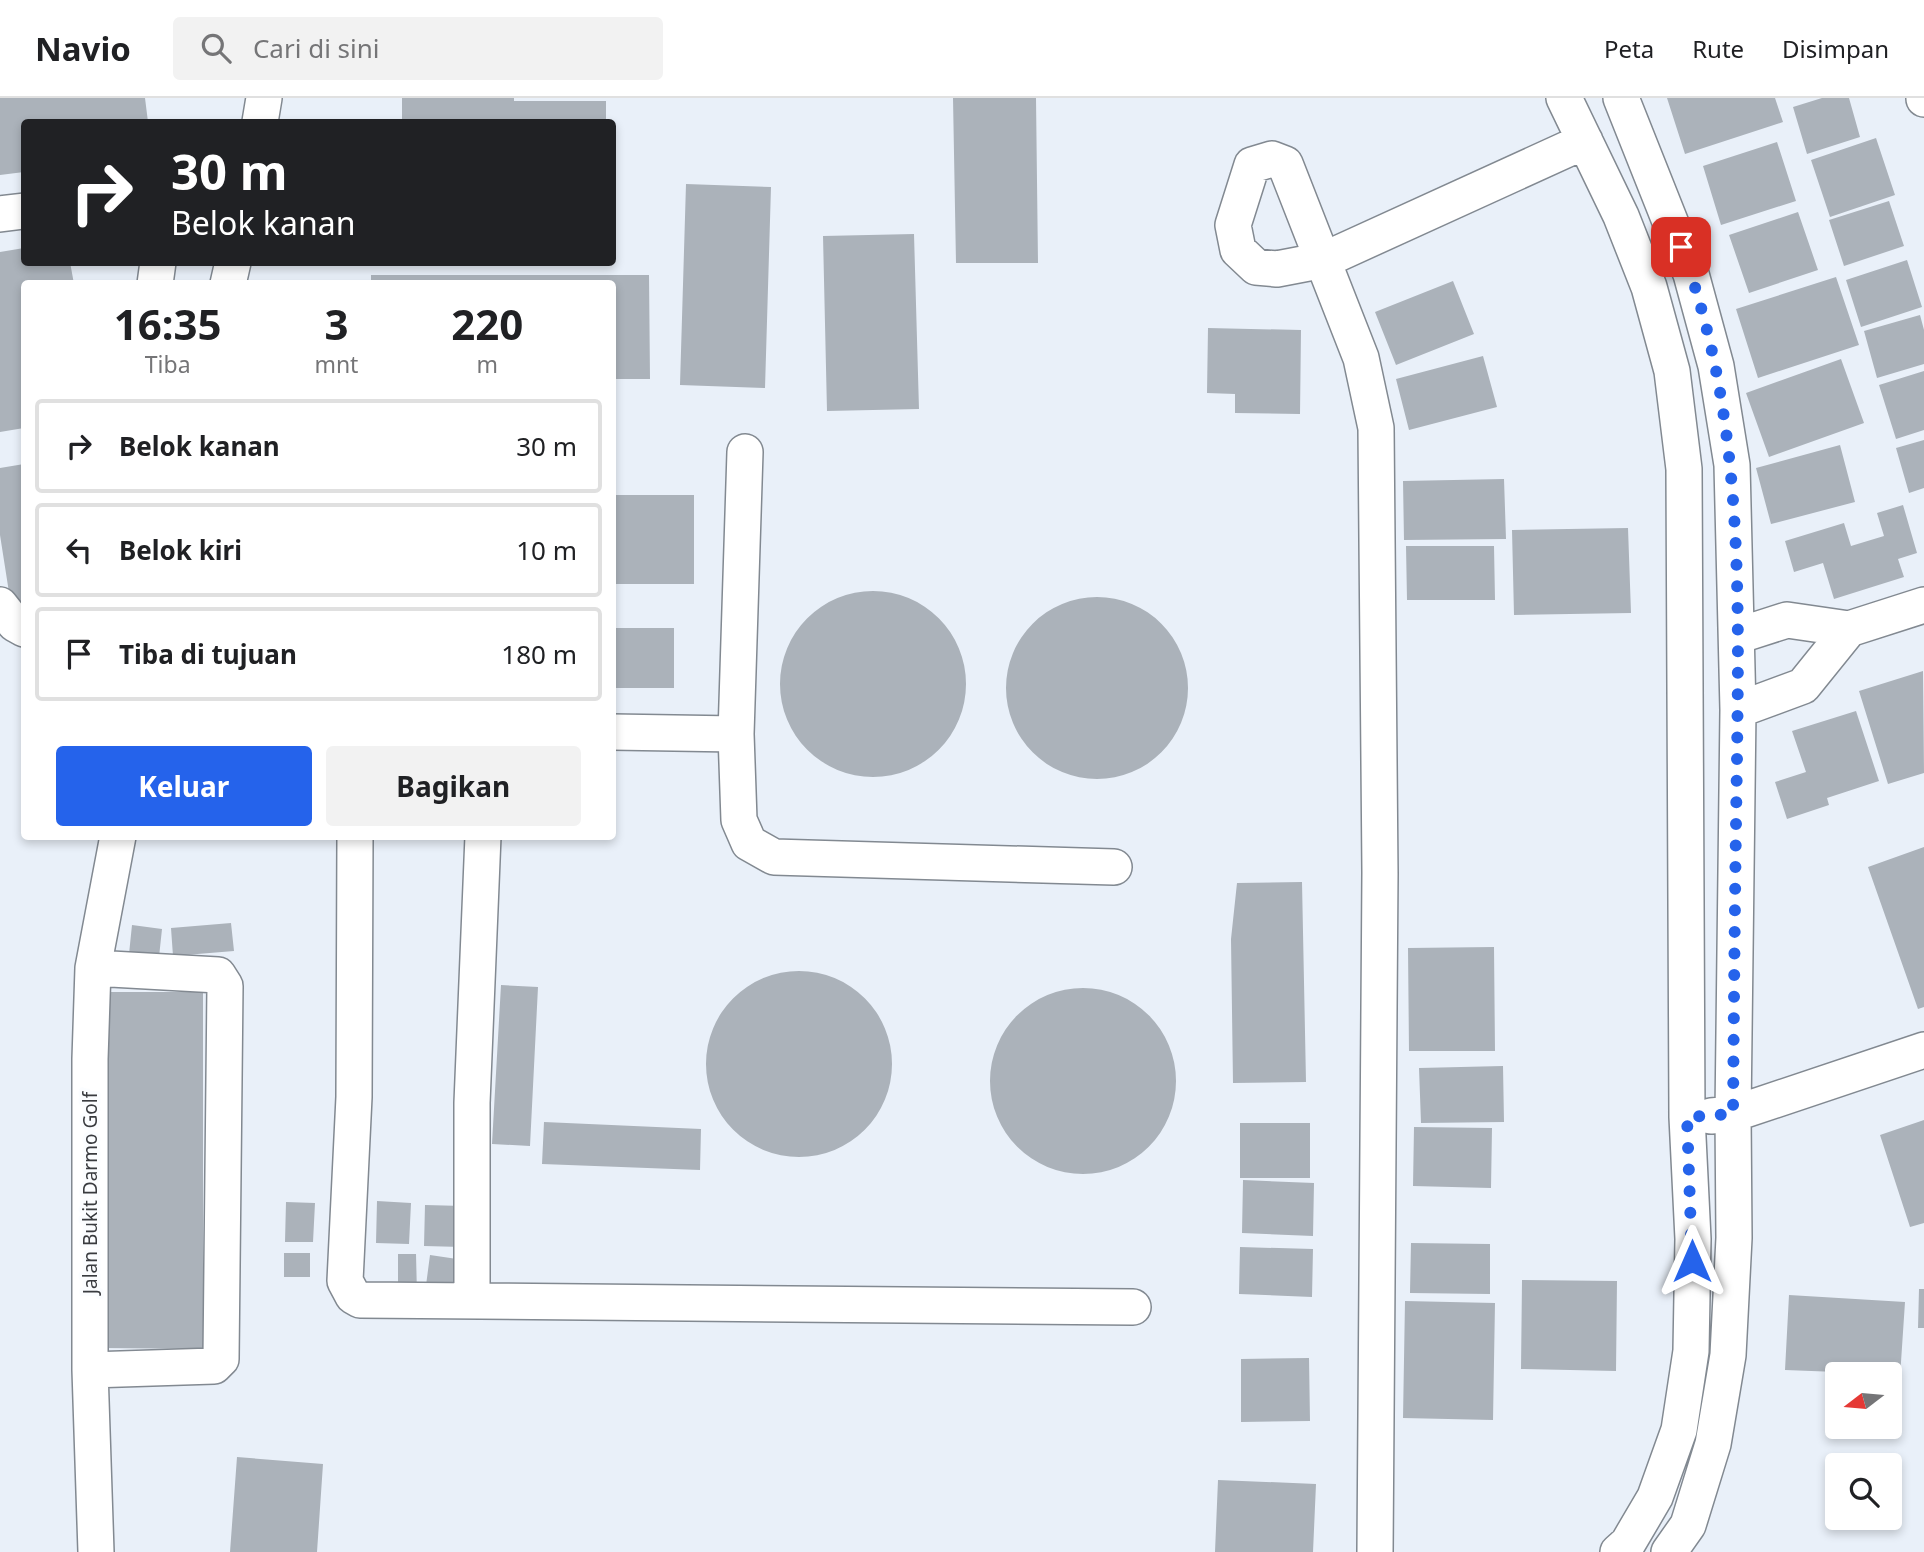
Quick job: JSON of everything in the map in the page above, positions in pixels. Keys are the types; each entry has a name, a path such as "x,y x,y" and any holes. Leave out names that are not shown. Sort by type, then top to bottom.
{"street":[{"path":"260,119 264,98"},
{"path":"1564,98 1622,216 1649,287 1672,371 1684,469 1687,1117 1693,1239 1691,1351 1678,1430 1655,1497 1628,1544 1618,1552"},
{"path":"1621,98 1691,274 1716,366 1732,465 1738,710 1734,1238 1728,1355 1713,1444 1685,1543"},
{"path":"1374,1552 1380,873 1376,428 1361,358 1324,260 1585,141"},
{"path":"0,214 21,211"},
{"path":"745,452 736,734 739,820 749,843 774,856 1114,867"},
{"path":"0,605 21,627"},
{"path":"1737,636 1787,620 1849,629 1924,605"},
{"path":"1738,710 1803,686 1849,629"},
{"path":"616,732 736,734"},
{"name":"Jalan Bukit Darmo Golf","path":"96,1552 90,1370 90,1059 93,968 117,840"},
{"path":"355,840 354,1097 345,1281 353,1296 360,1300 1133,1307"},
{"path":"472,1301 472,1103 483,840"},
{"path":"90,1370 214,1366 221,1359 225,986 218,975 93,968"},
{"path":"1687,1117 1733,1114 1924,1050"}],"building":[{"path":"0,98 145,98 148,119 21,119 21,172 0,175"},
{"path":"402,98 606,101 606,119 402,119"},
{"path":"953,98 1036,98 1038,263 956,263"},
{"path":"1667,98 1775,98 1783,122 1685,154"},
{"path":"1822,98 1849,98 1860,137 1807,154 1793,107"},
{"path":"1876,138 1895,195 1830,217 1811,160"},
{"path":"1777,142 1796,201 1721,225 1703,166"},
{"path":"686,184 771,187 765,388 680,385"},
{"path":"1889,201 1904,246 1844,266 1829,220"},
{"path":"1798,212 1818,270 1749,293 1729,235"},
{"path":"914,234 919,409 827,411 823,236"},
{"path":"21,248 21,266 71,266 73,280 21,280 21,428 0,432 0,252"},
{"path":"1907,260 1922,307 1861,327 1846,280"},
{"path":"371,275 649,275 650,379 616,379 616,280 371,280"},
{"path":"1836,277 1859,345 1758,378 1736,309"},
{"path":"1453,281 1474,334 1396,365 1375,312"},
{"path":"1920,315 1924,330 1924,364 1877,378 1864,331"},
{"path":"1208,328 1301,330 1300,414 1235,413 1235,394 1207,393"},
{"path":"1483,356 1497,407 1409,430 1396,379"},
{"path":"1841,359 1864,423 1769,457 1746,393"},
{"path":"1924,371 1924,430 1896,439 1879,385"},
{"path":"1924,440 1924,488 1909,493 1896,448"},
{"path":"1840,445 1855,502 1771,524 1756,468"},
{"path":"21,464 21,617 13,618 0,535 0,468"},
{"path":"1504,479 1506,539 1404,540 1403,481"},
{"path":"616,495 694,495 694,584 616,584"},
{"path":"1903,505 1917,553 1898,559 1904,577 1834,599 1823,563 1794,572 1785,541 1844,523 1851,546 1884,536 1877,513"},
{"path":"1628,528 1631,613 1514,615 1512,530"},
{"path":"1406,546 1494,546 1495,600 1407,600"},
{"path":"873,591 909,598 939,618 959,648 966,684 959,720 939,750 909,770 873,777 837,770 807,750 787,720 780,684 787,648 807,618 837,598"},
{"path":"1097,597 1115,598 1132,604 1162,623 1181,653 1187,670 1187,706 1181,723 1162,753 1132,772 1115,778 1097,779 1079,778 1062,772 1032,753 1013,723 1007,706 1006,688 1007,670 1013,653 1032,623 1062,604 1079,598"},
{"path":"616,628 674,628 674,688 616,688"},
{"path":"1923,671 1924,773 1888,784 1859,691"},
{"path":"1856,711 1879,781 1827,798 1829,805 1787,819 1775,782 1806,772 1792,731"},
{"path":"1924,847 1924,1007 1918,1009 1868,867"},
{"path":"1302,882 1306,1082 1233,1083 1231,939 1237,883"},
{"path":"231,923 234,951 173,956 171,928"},
{"path":"132,925 162,929 159,957 129,954"},
{"path":"1494,947 1495,1051 1409,1051 1408,948"},
{"path":"799,971 835,978 865,998 885,1028 892,1064 885,1100 865,1130 835,1150 799,1157 763,1150 733,1130 713,1100 706,1064 713,1028 733,998 763,978"},
{"path":"501,985 538,987 530,1146 492,1144"},
{"path":"1083,988 1119,995 1149,1015 1169,1045 1176,1081 1169,1117 1149,1147 1119,1167 1083,1174 1047,1167 1017,1147 997,1117 990,1081 997,1045 1017,1015 1047,995"},
{"path":"103,992 203,992 203,1349 103,1348"},
{"path":"1503,1066 1504,1122 1421,1123 1419,1068"},
{"path":"1924,1120 1924,1223 1910,1227 1880,1135"},
{"path":"544,1122 701,1129 700,1170 542,1164"},
{"path":"1240,1123 1310,1123 1310,1178 1240,1178"},
{"path":"1414,1127 1492,1128 1491,1188 1413,1186"},
{"path":"1243,1180 1314,1183 1313,1236 1242,1233"},
{"path":"377,1201 411,1203 409,1244 376,1243"},
{"path":"286,1202 315,1203 313,1242 285,1242"},
{"path":"425,1205 463,1206 462,1247 424,1246"},
{"path":"1411,1243 1490,1244 1490,1294 1410,1293"},
{"path":"1240,1247 1313,1249 1312,1297 1239,1294"},
{"path":"284,1253 310,1253 310,1277 284,1277"},
{"path":"398,1254 416,1254 417,1294 398,1294"},
{"path":"430,1255 457,1259 452,1297 425,1293"},
{"path":"1522,1280 1617,1281 1616,1371 1521,1369"},
{"path":"1919,1289 1924,1289 1924,1328 1918,1328"},
{"path":"1789,1295 1905,1302 1901,1362 1825,1362 1825,1372 1785,1370"},
{"path":"1405,1301 1495,1303 1493,1420 1403,1418"},
{"path":"1309,1358 1310,1421 1241,1422 1241,1359"},
{"path":"237,1457 323,1464 317,1552 230,1552"},
{"path":"1218,1480 1316,1484 1313,1552 1215,1552"}],"route":[{"path":"1681,247 1716,366 1732,465 1738,710 1733,1114 1687,1117 1692,1261"}]}
